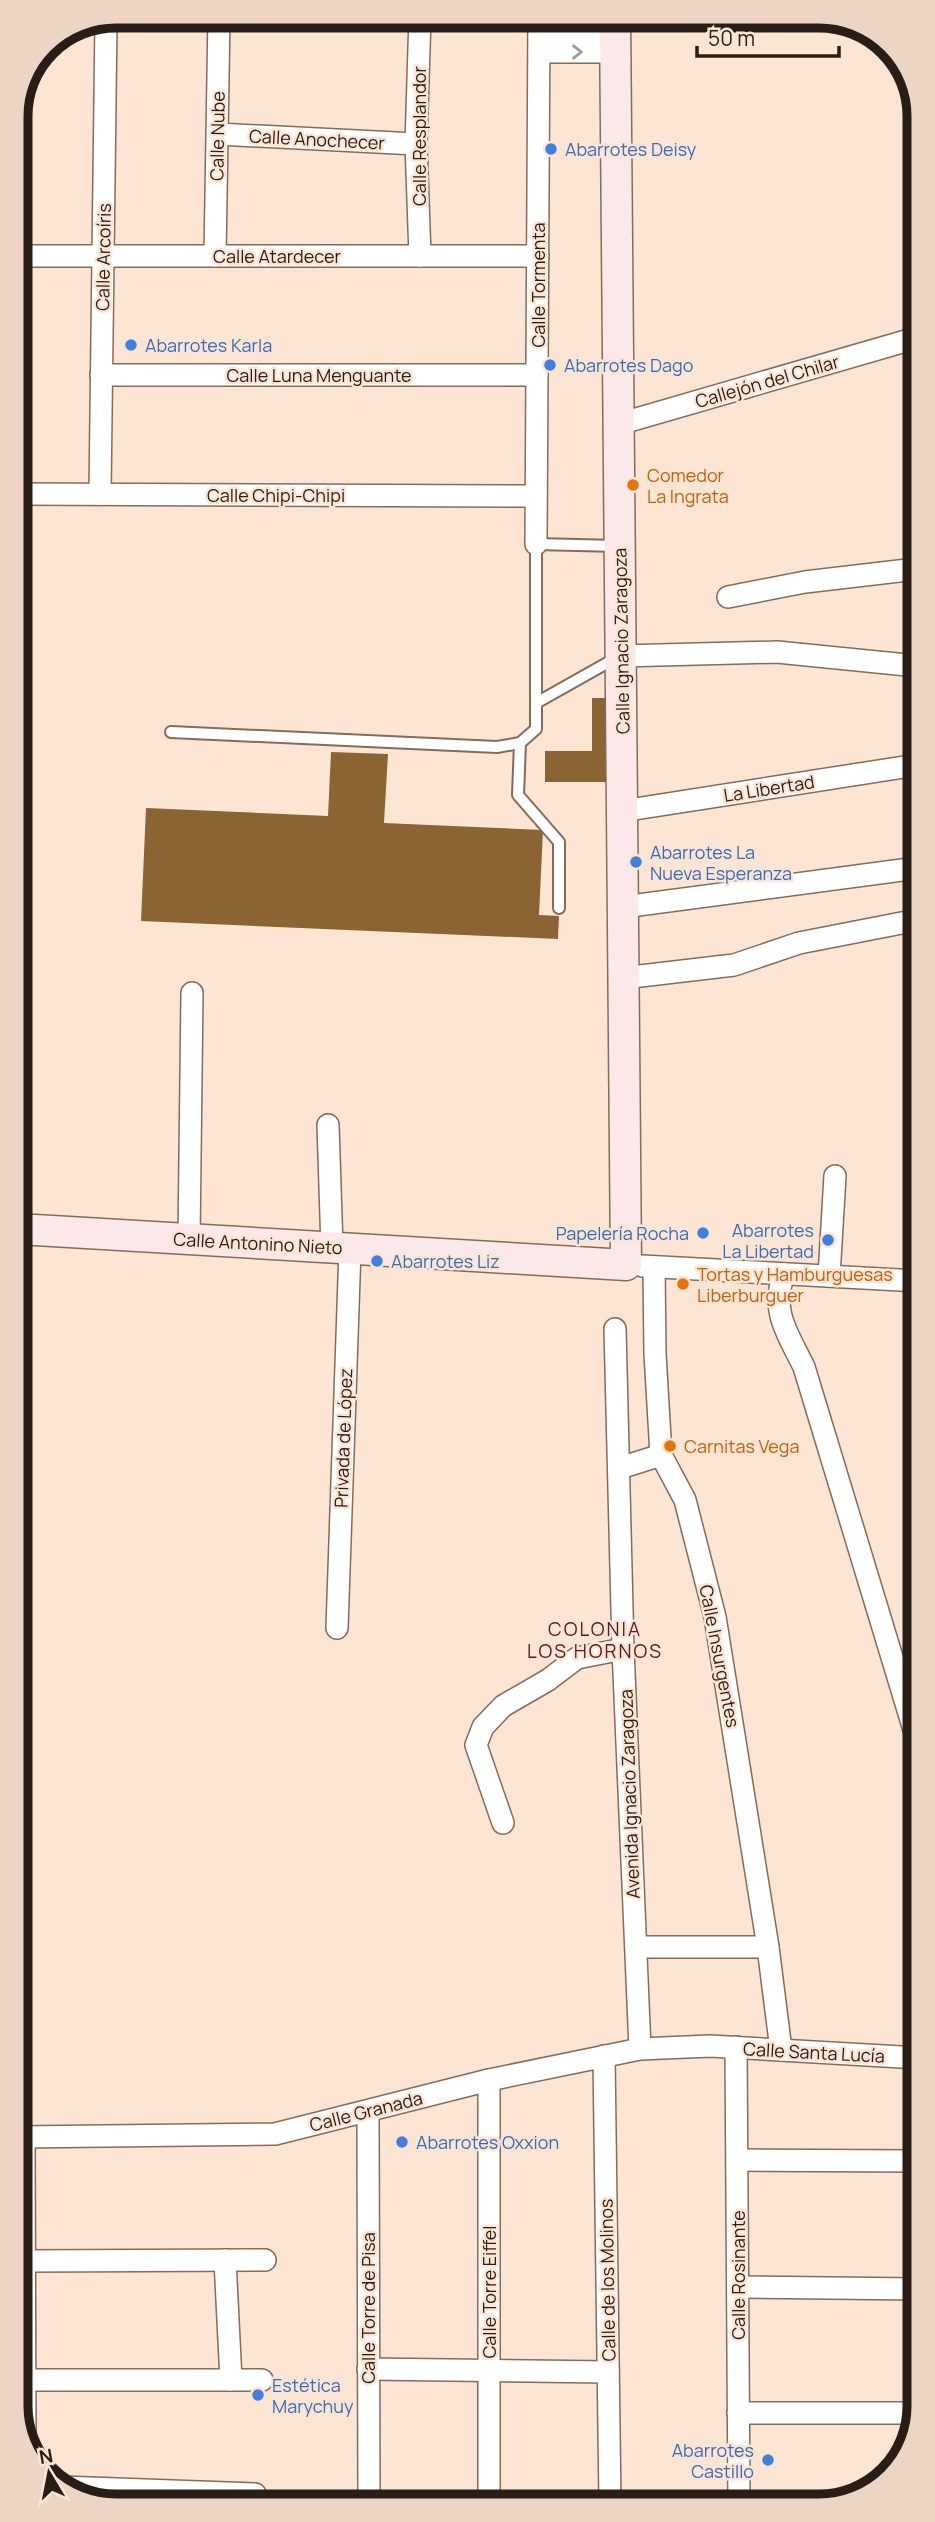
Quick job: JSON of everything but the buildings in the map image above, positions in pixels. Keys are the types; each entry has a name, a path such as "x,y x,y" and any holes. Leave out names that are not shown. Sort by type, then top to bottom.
{"main road":[{"name":"Calle Ignacio Zaragoza","path":"615,34 623,978 640,1266"},
{"name":"Calle Antonino Nieto","path":"28,1230 640,1266"}],"street":[{"name":"Calle Nube","path":"215,256 219,28"},
{"name":"Calle Resplandor","path":"420,28 416,144 420,256"},
{"name":"Calle Arcoíris","path":"100,494 106,29"},
{"path":"539,35 615,34"},
{"name":"Calle Tormenta","path":"537,548 539,35"},
{"name":"Calle Anochecer","path":"218,134 416,144"},
{"name":"Calle Atardecer","path":"28,256 538,256"},
{"name":"Callejón del Chilar","path":"619,424 907,341"},
{"name":"Calle Luna Menguante","path":"102,375 537,375"},
{"name":"Calle Chipi-Chipi","path":"28,494 536,496"},
{"path":"728,597 805,582 907,570"},
{"path":"621,656 777,652 907,665"},
{"name":"La Libertad","path":"622,811 907,767"},
{"path":"623,907 907,869"},
{"path":"623,978 734,964 799,943 907,922"},
{"path":"189,1239 192,993"},
{"name":"Privada de López","path":"328,1125 341,1248 337,1628"},
{"path":"829,1276 835,1176"},
{"name":"Calle Antonino Nieto","path":"640,1266 907,1280"},
{"name":"Calle Insurgentes","path":"640,1266 655,1354 661,1455 685,1500 715,1617 768,1947 781,2050"},
{"path":"784,1274 779,1286 778,1313 804,1367 907,1707"},
{"name":"Avenida Ignacio Zaragoza","path":"615,1329 623,1649 640,2049"},
{"path":"620,1468 661,1455"},
{"path":"503,1823 477,1745 483,1727 503,1706 548,1680 578,1658 623,1649"},
{"path":"636,1947 768,1947"},
{"name":"Calle Granada","path":"28,2137 275,2134 489,2080 604,2056 640,2049 710,2046"},
{"name":"Calle Santa Lucía","path":"710,2046 907,2057"},
{"name":"Calle Rosinante","path":"736,2047 739,2494"},
{"name":"Calle de los Molinos","path":"604,2056 610,2494"},
{"name":"Calle Torre Eiffel","path":"489,2080 489,2494"},
{"name":"Calle Torre de Pisa","path":"368,2110 369,2494"},
{"path":"737,2160 907,2161"},
{"path":"225,2260 231,2380"},
{"path":"28,2261 265,2260"},
{"path":"738,2287 907,2289"},
{"path":"368,2369 608,2372"},
{"path":"28,2380 262,2380"},
{"path":"738,2413 906,2413"}],"lane":[{"path":"171,732 498,747 520,743 536,729 537,548 620,546"},
{"path":"536,703 621,656"},
{"path":"520,743 518,795 559,842 559,908"}],"place":[{"name":"Abarrotes Deisy","path":"551,149"},
{"name":"Abarrotes Karla","path":"131,345"},
{"name":"Abarrotes Dago","path":"550,365"},
{"name":"Comedor La Ingrata","path":"633,485"},
{"name":"Abarrotes La Nueva Esperanza","path":"636,862"},
{"name":"Papelería Rocha","path":"703,1233"},
{"name":"Abarrotes La Libertad","path":"828,1240"},
{"name":"Abarrotes Liz","path":"377,1261"},
{"name":"Tortas y Hamburguesas Liberburguer","path":"683,1284"},
{"name":"Carnitas Vega","path":"670,1446"},
{"name":"Abarrotes Oxxion","path":"402,2142"},
{"name":"Estética Marychuy","path":"258,2395"},
{"name":"Abarrotes Castillo","path":"768,2460"}],"district":[{"name":"COLONIA LOS HORNOS","path":"595,1640"}]}
